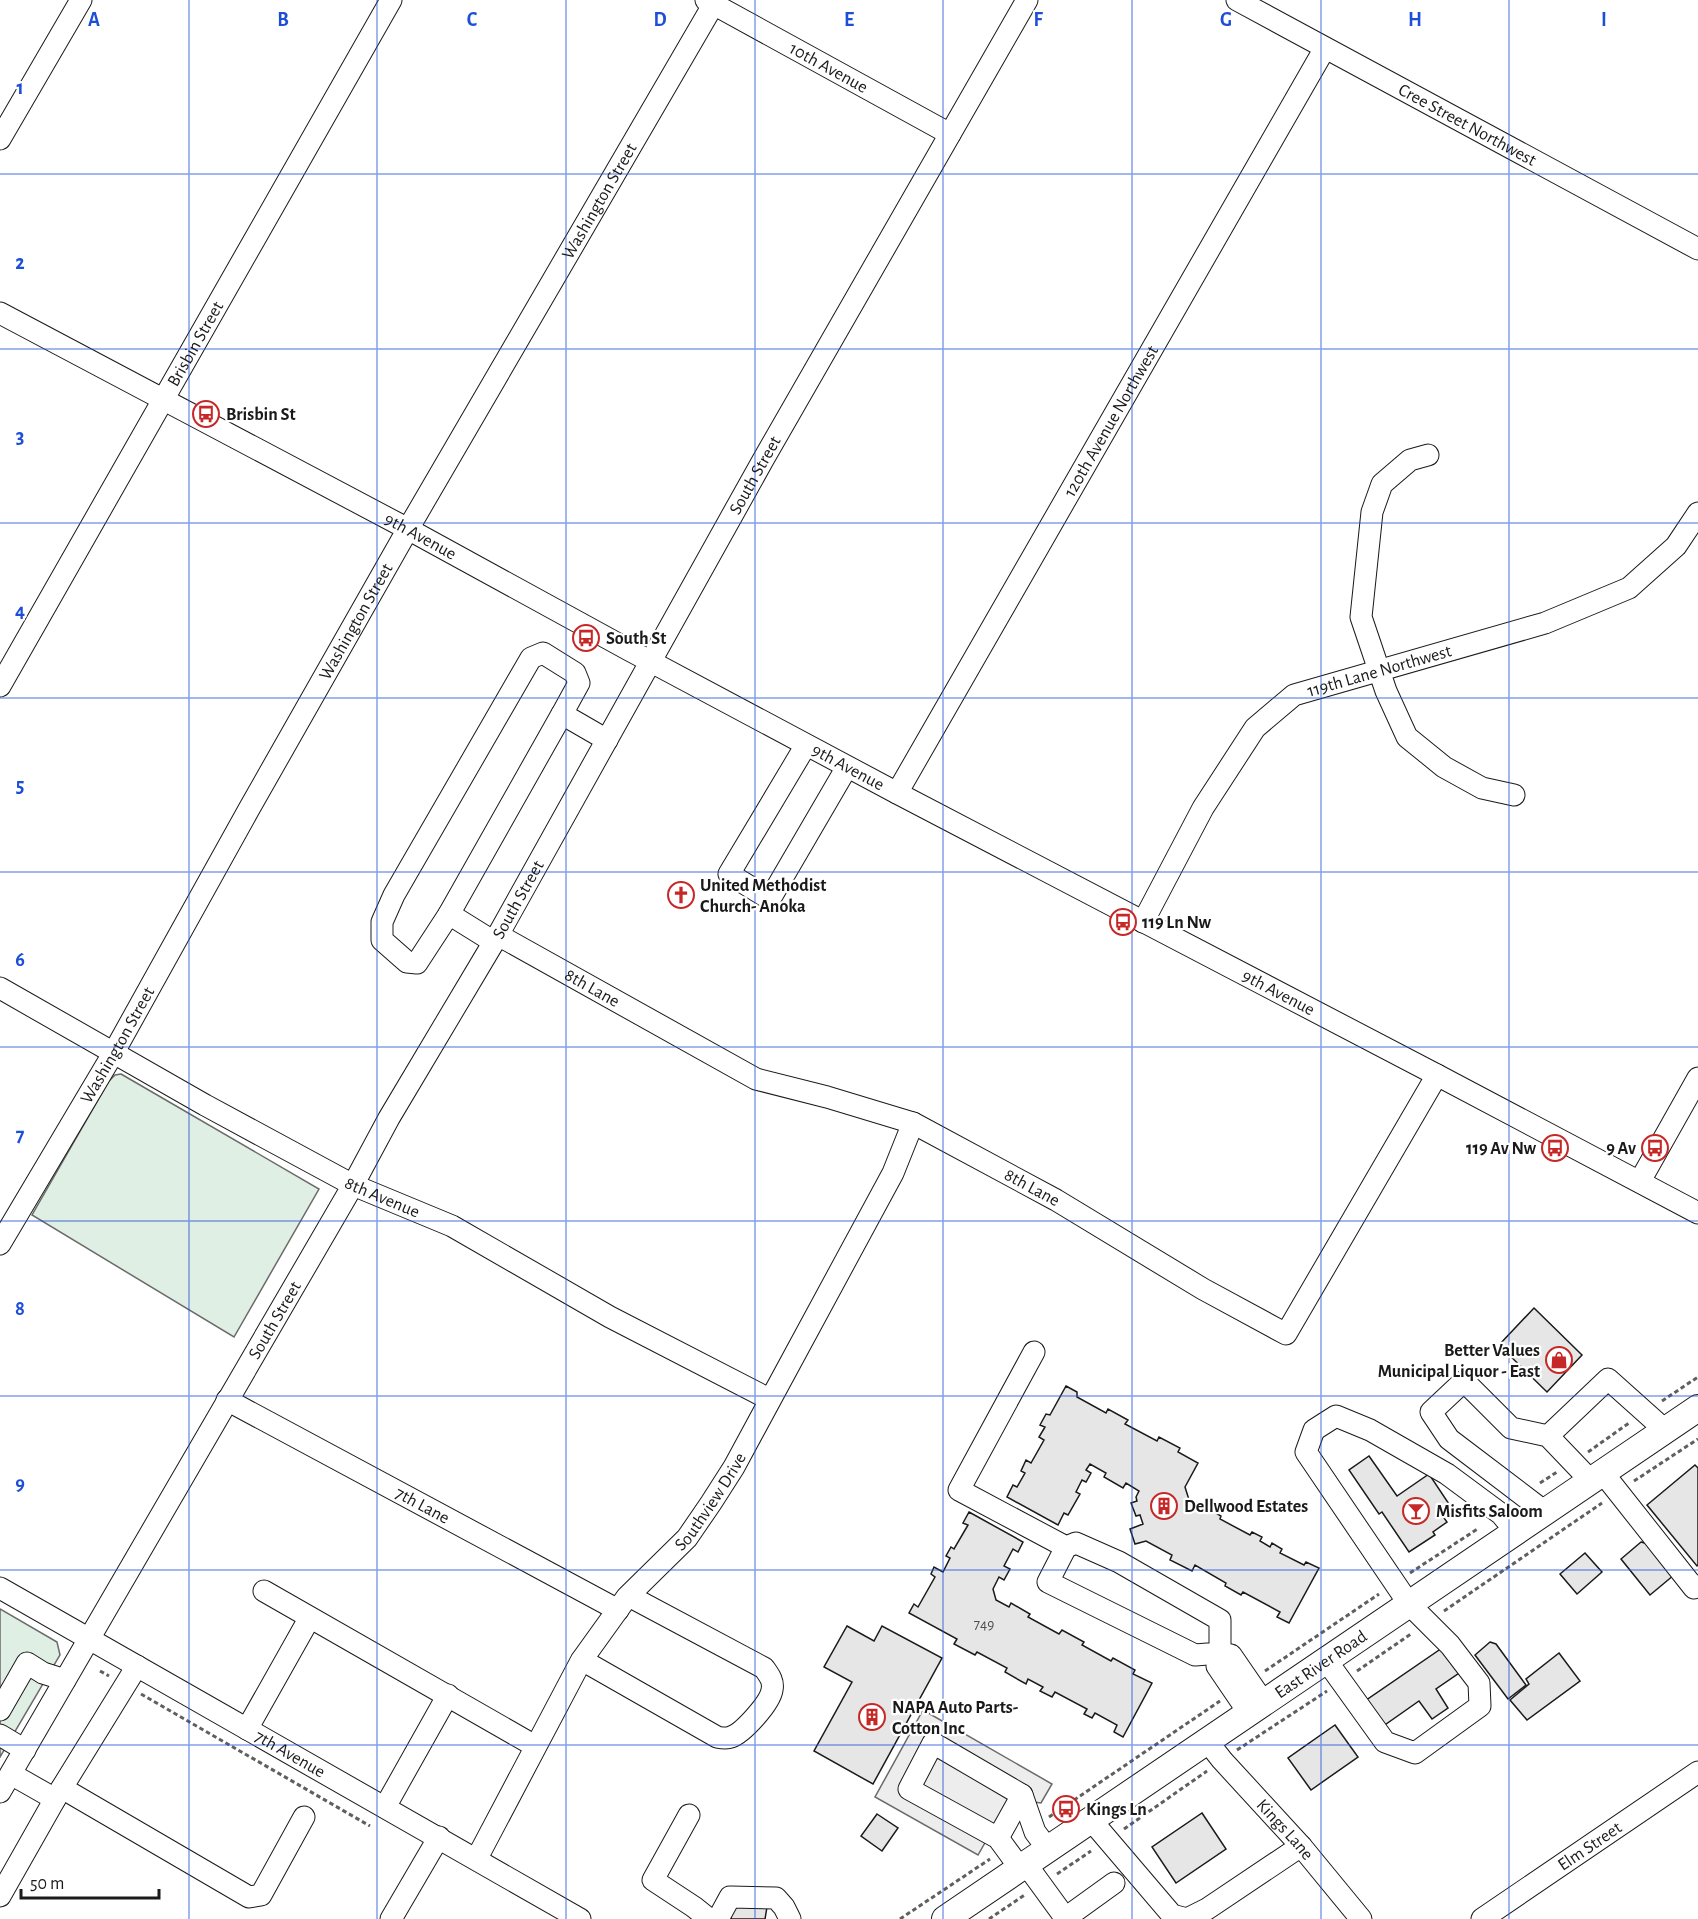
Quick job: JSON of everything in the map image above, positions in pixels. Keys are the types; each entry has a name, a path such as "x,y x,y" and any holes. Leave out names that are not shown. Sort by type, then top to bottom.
{"main road":[{"name":"East River Road","path":"947,1918 1012,1854 1048,1849 1409,1604 1508,1523 1545,1512 1698,1408"}],"street":[{"path":"0,139 81,0"},
{"name":"Brisbin Street","path":"0,686 391,0"},
{"name":"South Street","path":"5,1783 353,1185 389,1118 496,938 763,460 1027,0"},
{"name":"Cree Street Northwest","path":"1237,0 1698,249"},
{"name":"10th Avenue","path":"712,1 950,134"},
{"name":"Washington Street","path":"0,1244 114,1052 408,529 712,1"},
{"name":"120th Avenue Northwest","path":"897,793 1325,48"},
{"name":"9th Avenue","path":"0,313 408,529 847,767 1698,1213"},
{"path":"1428,455 1410,460 1382,484 1372,512 1361,617 1386,691 1407,737 1444,767 1482,788 1514,795"},
{"name":"119th Lane Northwest","path":"1143,922 1203,808 1255,728 1294,695 1545,623 1629,588 1676,546 1698,513"},
{"path":"543,653 575,673 579,683 449,914 417,963 407,962 382,940 382,922 394,896 531,658 543,653"},
{"path":"562,714 607,740"},
{"path":"806,745 729,874 770,899 847,767"},
{"name":"8th Lane","path":"449,914 756,1079 827,1096 913,1122 1056,1200 1203,1289 1286,1334 1437,1075"},
{"name":"8th Avenue","path":"0,988 205,1105 353,1185 452,1226 610,1317 770,1399"},
{"path":"1640,1181 1698,1078"},
{"name":"Southview Drive","path":"477,1858 582,1660 623,1603 687,1538 734,1467 892,1173 913,1122"},
{"path":"1034,1352 959,1490 1066,1547"},
{"path":"1548,1436 1608,1378 1665,1431"},
{"path":"1545,1512 1449,1439 1431,1412 1464,1381 1511,1428 1548,1436 1572,1462 1597,1477 1694,1588 1698,1586"},
{"name":"7th Lane","path":"227,1400 623,1603 764,1668 772,1678 773,1688 769,1700 742,1730 734,1737 725,1739 717,1737 582,1660"},
{"path":"1326,1660 1386,1742 1415,1753 1480,1706 1479,1683 1450,1645 1409,1604 1306,1452 1314,1430 1336,1416 1370,1430 1447,1474 1508,1523"},
{"path":"1220,1653 1220,1620 1119,1562 1076,1543 1066,1547 1048,1582 1195,1655 1220,1653 1231,1656 1242,1687 1257,1708"},
{"name":"7th Avenue","path":"0,1588 477,1858 580,1919"},
{"path":"264,1591 536,1746"},
{"path":"247,1729 309,1618"},
{"path":"0,1710 27,1663 44,1673 65,1680"},
{"path":"0,1896 137,1666"},
{"path":"385,1807 448,1695"},
{"path":"0,1735 25,1750"},
{"name":"Kings Lane","path":"1207,1741 1301,1846 1361,1919"},
{"path":"1048,1849 1034,1828 1022,1795 933,1743 909,1789 1012,1854 1065,1919 1114,1883"},
{"name":"Elm Street","path":"1482,1919 1698,1772"},
{"path":"5,1783 59,1794 249,1897 261,1895 304,1817"},
{"path":"1012,1854 1022,1795"},
{"path":"689,1815 653,1880 697,1915"},
{"path":"1091,1820 1172,1915 1187,1919 1207,1909 1301,1846"},
{"path":"391,1919 439,1837"},
{"path":"718,1919 730,1897 776,1898 790,1919"}],"path":[{"path":"1523,1495 1698,1377"},
{"path":"1034,1828 1395,1583 1508,1523"},
{"path":"100,1671 370,1826"},
{"path":"900,1919 1012,1854"}],"green space":[{"path":"121,1074 319,1189 234,1337 32,1215 109,1081 115,1075"},
{"path":"0,1609 57,1642 60,1655 0,1757"}],"shaded area":[{"path":"923,1710 1052,1784 1041,1803 1010,1799 978,1855 875,1797"}],"building":[{"path":"1534,1308 1582,1355 1547,1392 1499,1345"},
{"name":"Dellwood Estates","path":"1066,1386 1077,1392 1077,1397 1106,1413 1108,1409 1128,1420 1125,1424 1157,1441 1159,1437 1180,1448 1178,1452 1198,1463 1185,1487 1190,1503 1198,1508 1200,1504 1221,1516 1220,1519 1250,1535 1252,1532 1262,1537 1260,1541 1270,1547 1272,1543 1282,1549 1280,1553 1304,1565 1306,1562 1319,1568 1289,1623 1277,1617 1280,1612 1243,1592 1241,1595 1225,1586 1226,1583 1195,1565 1192,1571 1170,1560 1172,1555 1146,1541 1135,1544 1130,1529 1143,1524 1140,1515 1136,1516 1131,1503 1137,1501 1139,1491 1126,1483 1123,1488 1104,1477 1106,1473 1090,1464 1086,1470 1091,1473 1086,1482 1082,1480 1076,1492 1080,1494 1068,1515 1064,1513 1058,1525 1007,1497 1013,1485 1017,1487 1025,1473 1021,1471 1026,1460 1031,1463 1044,1440 1039,1437 1045,1427 1040,1425 1046,1414 1050,1415"},
{"path":"1369,1456 1397,1496 1429,1474 1449,1504 1439,1511 1447,1522 1433,1532 1435,1535 1409,1552 1382,1512 1379,1514 1349,1470"},
{"path":"1695,1465 1698,1468 1697,1566 1647,1505"},
{"path":"969,1512 1023,1542 1018,1552 1013,1549 1004,1566 1010,1569 1004,1580 999,1577 993,1589 996,1600 1009,1607 1011,1603 1030,1614 1028,1617 1059,1634 1062,1630 1084,1642 1082,1645 1111,1661 1113,1658 1135,1670 1133,1674 1152,1683 1123,1737 1114,1732 1117,1725 1095,1713 1092,1718 1084,1714 1087,1709 1055,1692 1052,1697 1040,1691 1043,1687 1028,1679 1026,1684 1005,1672 1007,1668 977,1652 975,1655 954,1644 957,1639 909,1613 914,1604 918,1607 935,1577 931,1574 934,1567 943,1572 950,1558 946,1556 951,1547 954,1549 968,1525 963,1523"},
{"path":"1641,1542 1648,1544 1674,1575 1650,1595 1621,1559"},
{"path":"1585,1553 1602,1572 1577,1594 1560,1574"},
{"name":"NAPA Auto Parts- Cotton Inc","path":"847,1626 874,1641 882,1626 942,1658 873,1784 814,1751 852,1682 824,1667"},
{"path":"1490,1642 1496,1644 1526,1685 1508,1699 1475,1655"},
{"path":"1445,1646 1462,1671 1436,1689 1448,1708 1432,1719 1419,1701 1379,1729 1362,1703"},
{"path":"1559,1653 1580,1681 1527,1720 1510,1700 1529,1684 1526,1679"},
{"path":"1335,1725 1358,1757 1311,1790 1288,1758"},
{"path":"1202,1813 1226,1849 1176,1883 1152,1847"},
{"path":"877,1814 898,1828 882,1851 861,1836"},
{"path":"732,1904 767,1907 765,1919 731,1919"}],"place":[{"name":"Brisbin St","path":"206,414"},
{"name":"South St","path":"586,638"},
{"name":"United Methodist Church- Anoka","path":"681,895"},
{"name":"119 Ln Nw","path":"1123,922"},
{"name":"119 Av Nw","path":"1555,1148"},
{"name":"9 Av","path":"1655,1148"},
{"name":"Better Values Municipal Liquor - East","path":"1559,1360"},
{"name":"Dellwood Estates","path":"1164,1506"},
{"name":"Misfits Saloom","path":"1416,1511"},
{"name":"NAPA Auto Parts- Cotton Inc","path":"872,1717"},
{"name":"Kings Ln","path":"1066,1809"}]}
